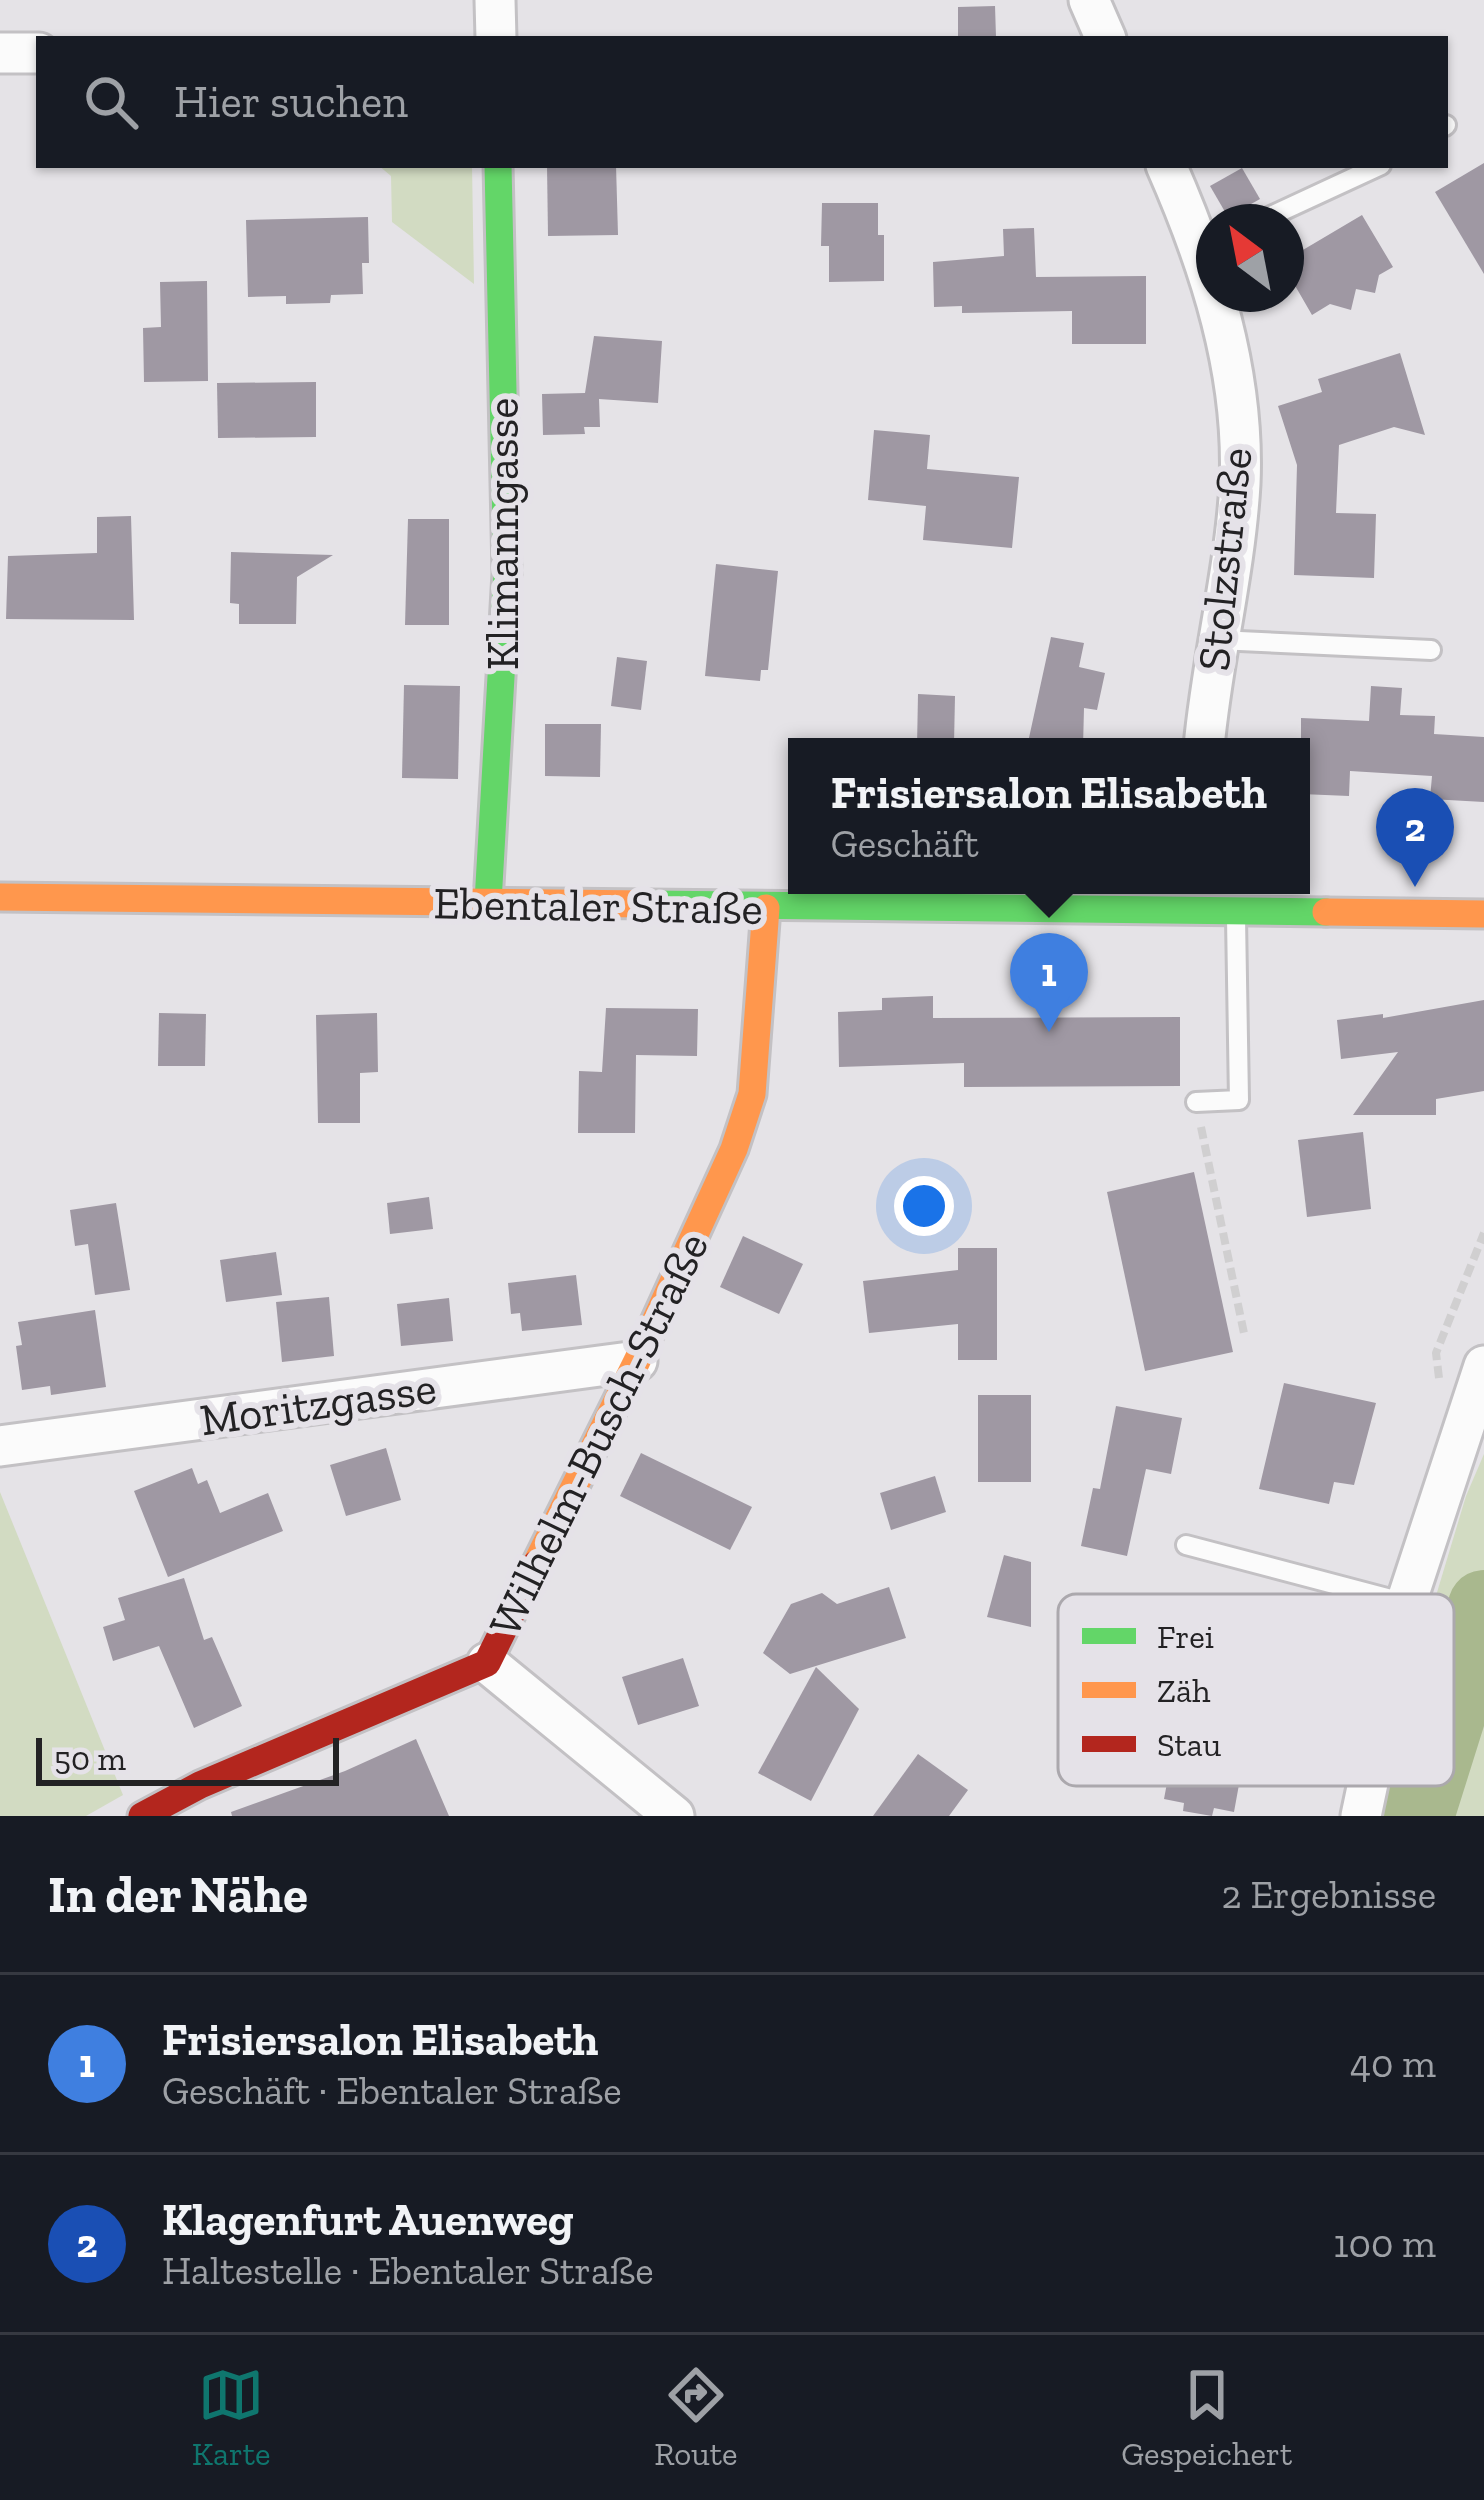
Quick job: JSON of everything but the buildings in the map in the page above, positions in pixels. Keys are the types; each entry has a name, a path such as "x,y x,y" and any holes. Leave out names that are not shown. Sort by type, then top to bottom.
{"street":[{"path":"494,0 496,36"},
{"path":"1089,0 1105,36"},
{"path":"0,53 36,52"},
{"name":"Klimanngasse","path":"488,902 507,574 499,168"},
{"name":"Stolzstraße","path":"1168,168 1196,224"},
{"name":"Stolzstraße","path":"1205,738 1240,483 1235,389 1221,312"},
{"name":"Ebentaler Straße","path":"0,897 766,908 1189,898 1236,913 1484,914"},
{"name":"Wilhelm-Busch-Straße","path":"142,1816 200,1785 487,1663 637,1360 734,1150 752,1094 766,908"},
{"name":"Moritzgasse","path":"0,1446 637,1360"},
{"path":"1409,1594 1484,1366"},
{"path":"487,1663 674,1816"},
{"path":"1361,1816 1367,1786"}],"lane":[{"path":"1297,204 1375,168"},
{"path":"1218,640 1430,650"},
{"path":"1196,1102 1239,1100 1236,913"},
{"path":"1186,1545 1372,1594"}],"path":[{"path":"1196,1102 1244,1338"},
{"path":"1458,1436 1435,1366 1436,1353 1484,1233"}],"green space":[{"path":"382,168 472,168 474,284 392,222 391,176"},
{"path":"1484,1454 1484,1816 1393,1816 1398,1786 1454,1786 1454,1594 1437,1594"},
{"path":"0,1492 123,1795 86,1816 0,1816"}],"waterway":[{"path":"1454,1701 1484,1606"},
{"path":"1418,1816 1427,1786"}],"traffic: fast":[{"path":"488,902 507,573 498,168"},
{"path":"648,904 1326,912"}],"traffic: slow":[{"path":"0,897 648,904"},
{"path":"536,1564 637,1361 734,1149 752,1094 766,908"},
{"path":"1326,912 1484,914"}],"traffic: jam":[{"path":"142,1816 200,1785 487,1663 536,1564"}],"place":[{"name":"Klagenfurt Auenweg","path":"1415,887"},
{"name":"Frisiersalon Elisabeth","path":"1049,1032"}]}
